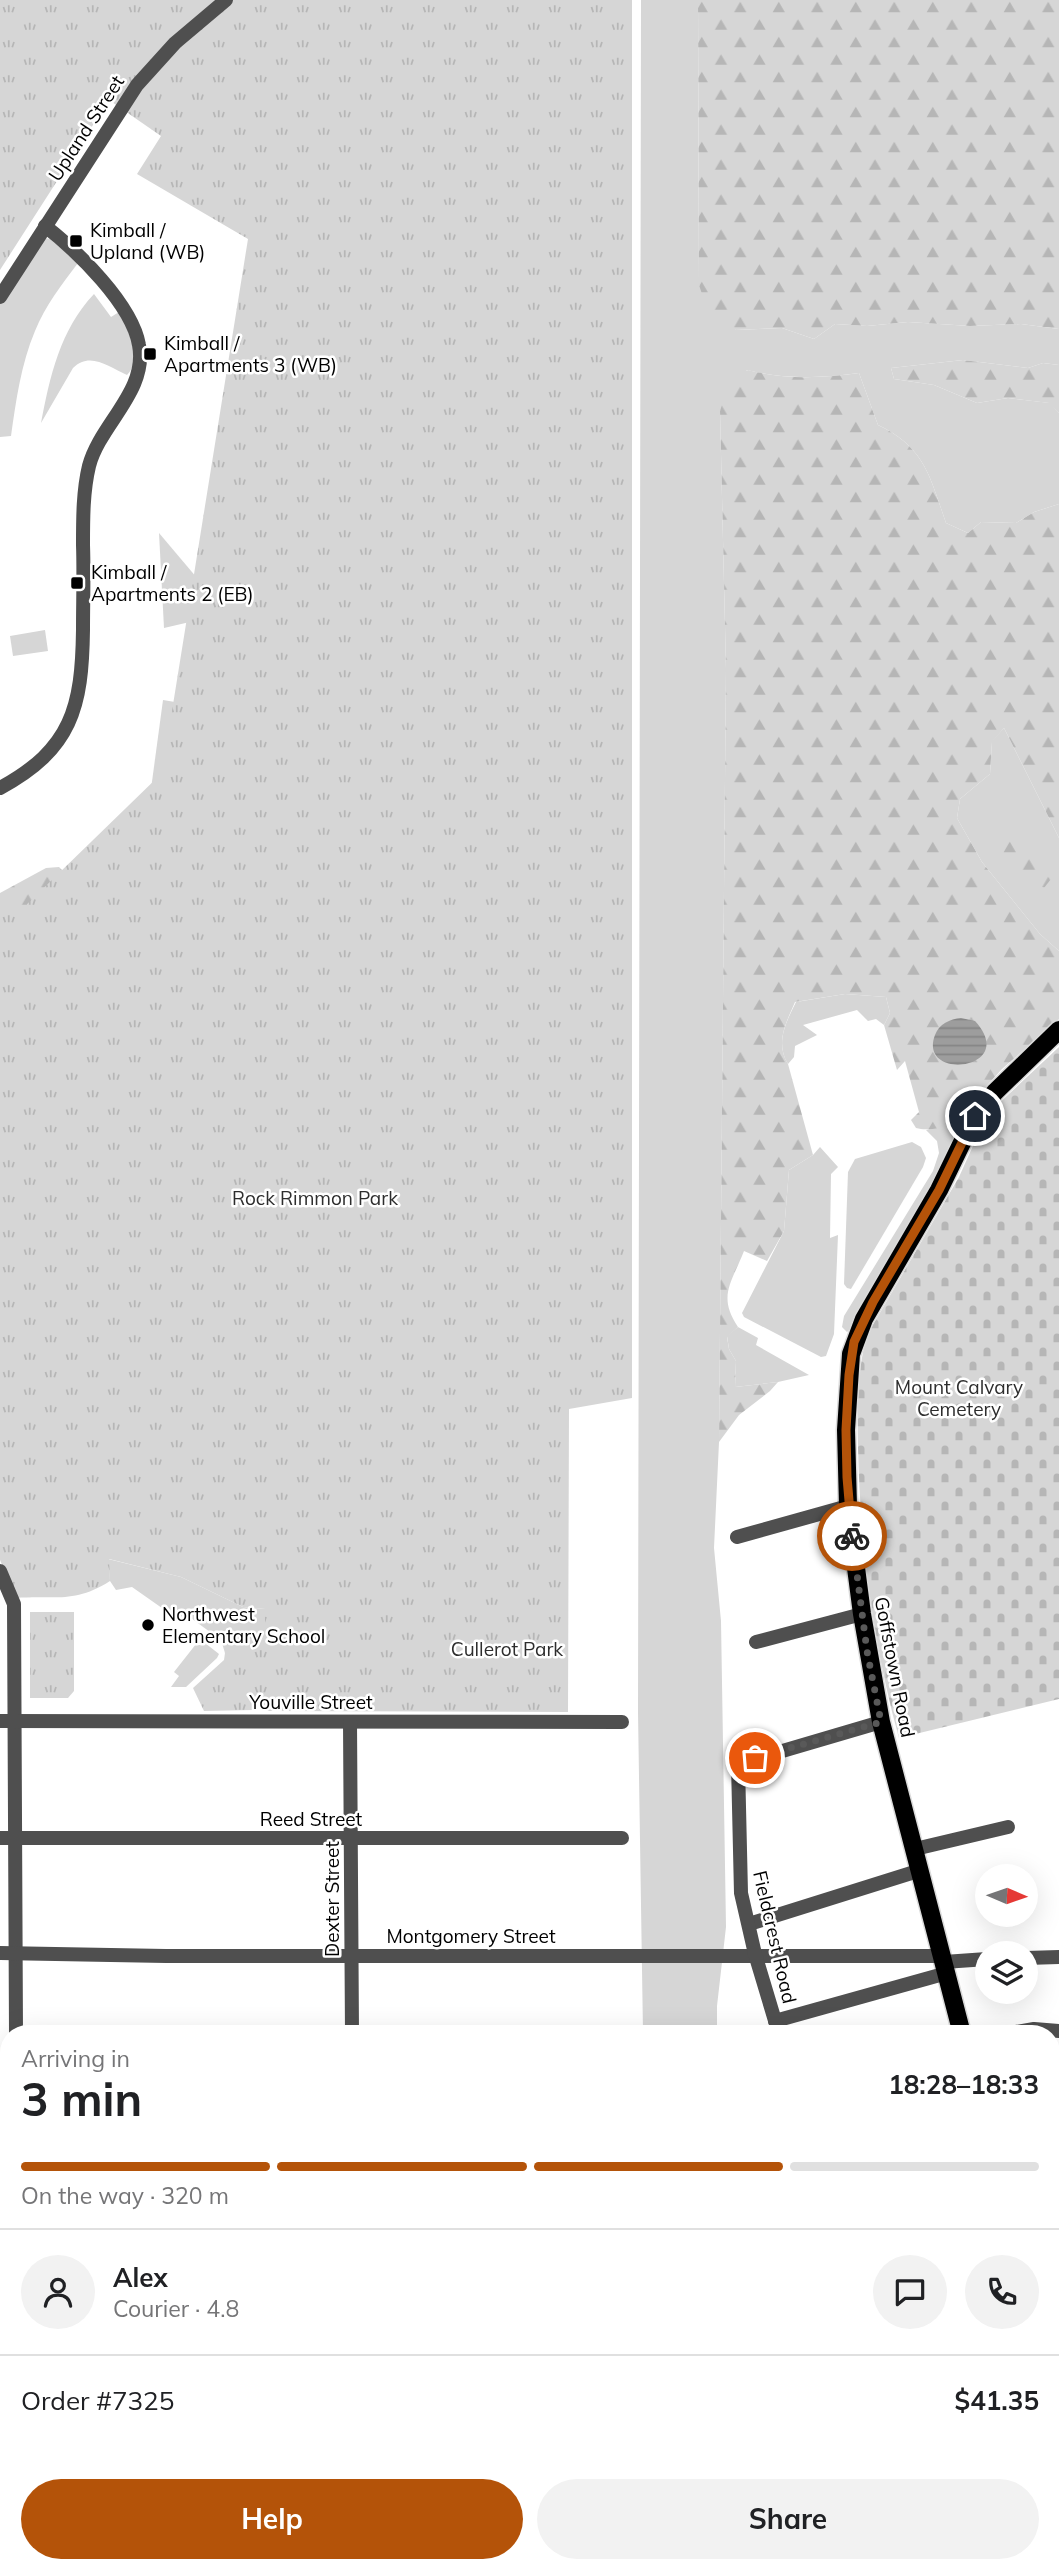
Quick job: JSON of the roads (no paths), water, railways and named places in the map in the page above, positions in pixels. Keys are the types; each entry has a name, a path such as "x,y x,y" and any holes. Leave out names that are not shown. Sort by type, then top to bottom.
{"main road":[{"name":"Goffstown Road","path":"960,2025 881,1722 862,1614 848,1506 848,1381 851,1354 858,1330 939,1190 975,1116 995,1091 1059,1030"}],"street":[{"name":"Upland Street","path":"0,297 137,85 175,43 226,0"},
{"path":"0,788 39,763 61,737 75,707 82,675 84,499 89,465 132,387 141,355 127,314 92,269 45,226"},
{"path":"737,1537 848,1506"},
{"path":"0,1571 7,1604 7,1721 15,1838 16,2025"},
{"path":"756,1642 862,1614"},
{"name":"Youville Street","path":"7,1721 622,1722"},
{"name":"Dexter Street","path":"350,1722 352,2025"},
{"name":"Fieldcrest Road","path":"776,2025 755,1954 740,1882 738,1764 881,1722"},
{"path":"915,1849 1008,1827"},
{"name":"Reed Street","path":"0,1838 622,1838"},
{"path":"748,1924 921,1870"},
{"name":"Montgomery Street","path":"0,1953 166,1956 755,1954 944,1964"},
{"path":"1038,1958 1059,1958"},
{"path":"782,2025 944,1964 975,1960"}],"place":[{"name":"Kimball / Upland (WB)","path":"76,241"},
{"name":"Kimball / Apartments 3 (WB)","path":"150,354"},
{"name":"Kimball / Apartments 2 (EB)","path":"77,583"},
{"name":"Northwest Elementary School","path":"148,1625"}],"park label":[{"name":"Rock Rimmon Park","path":"315,1198"},
{"name":"Mount Calvary Cemetery","path":"959,1398"},
{"name":"Cullerot Park","path":"507,1649"}]}
